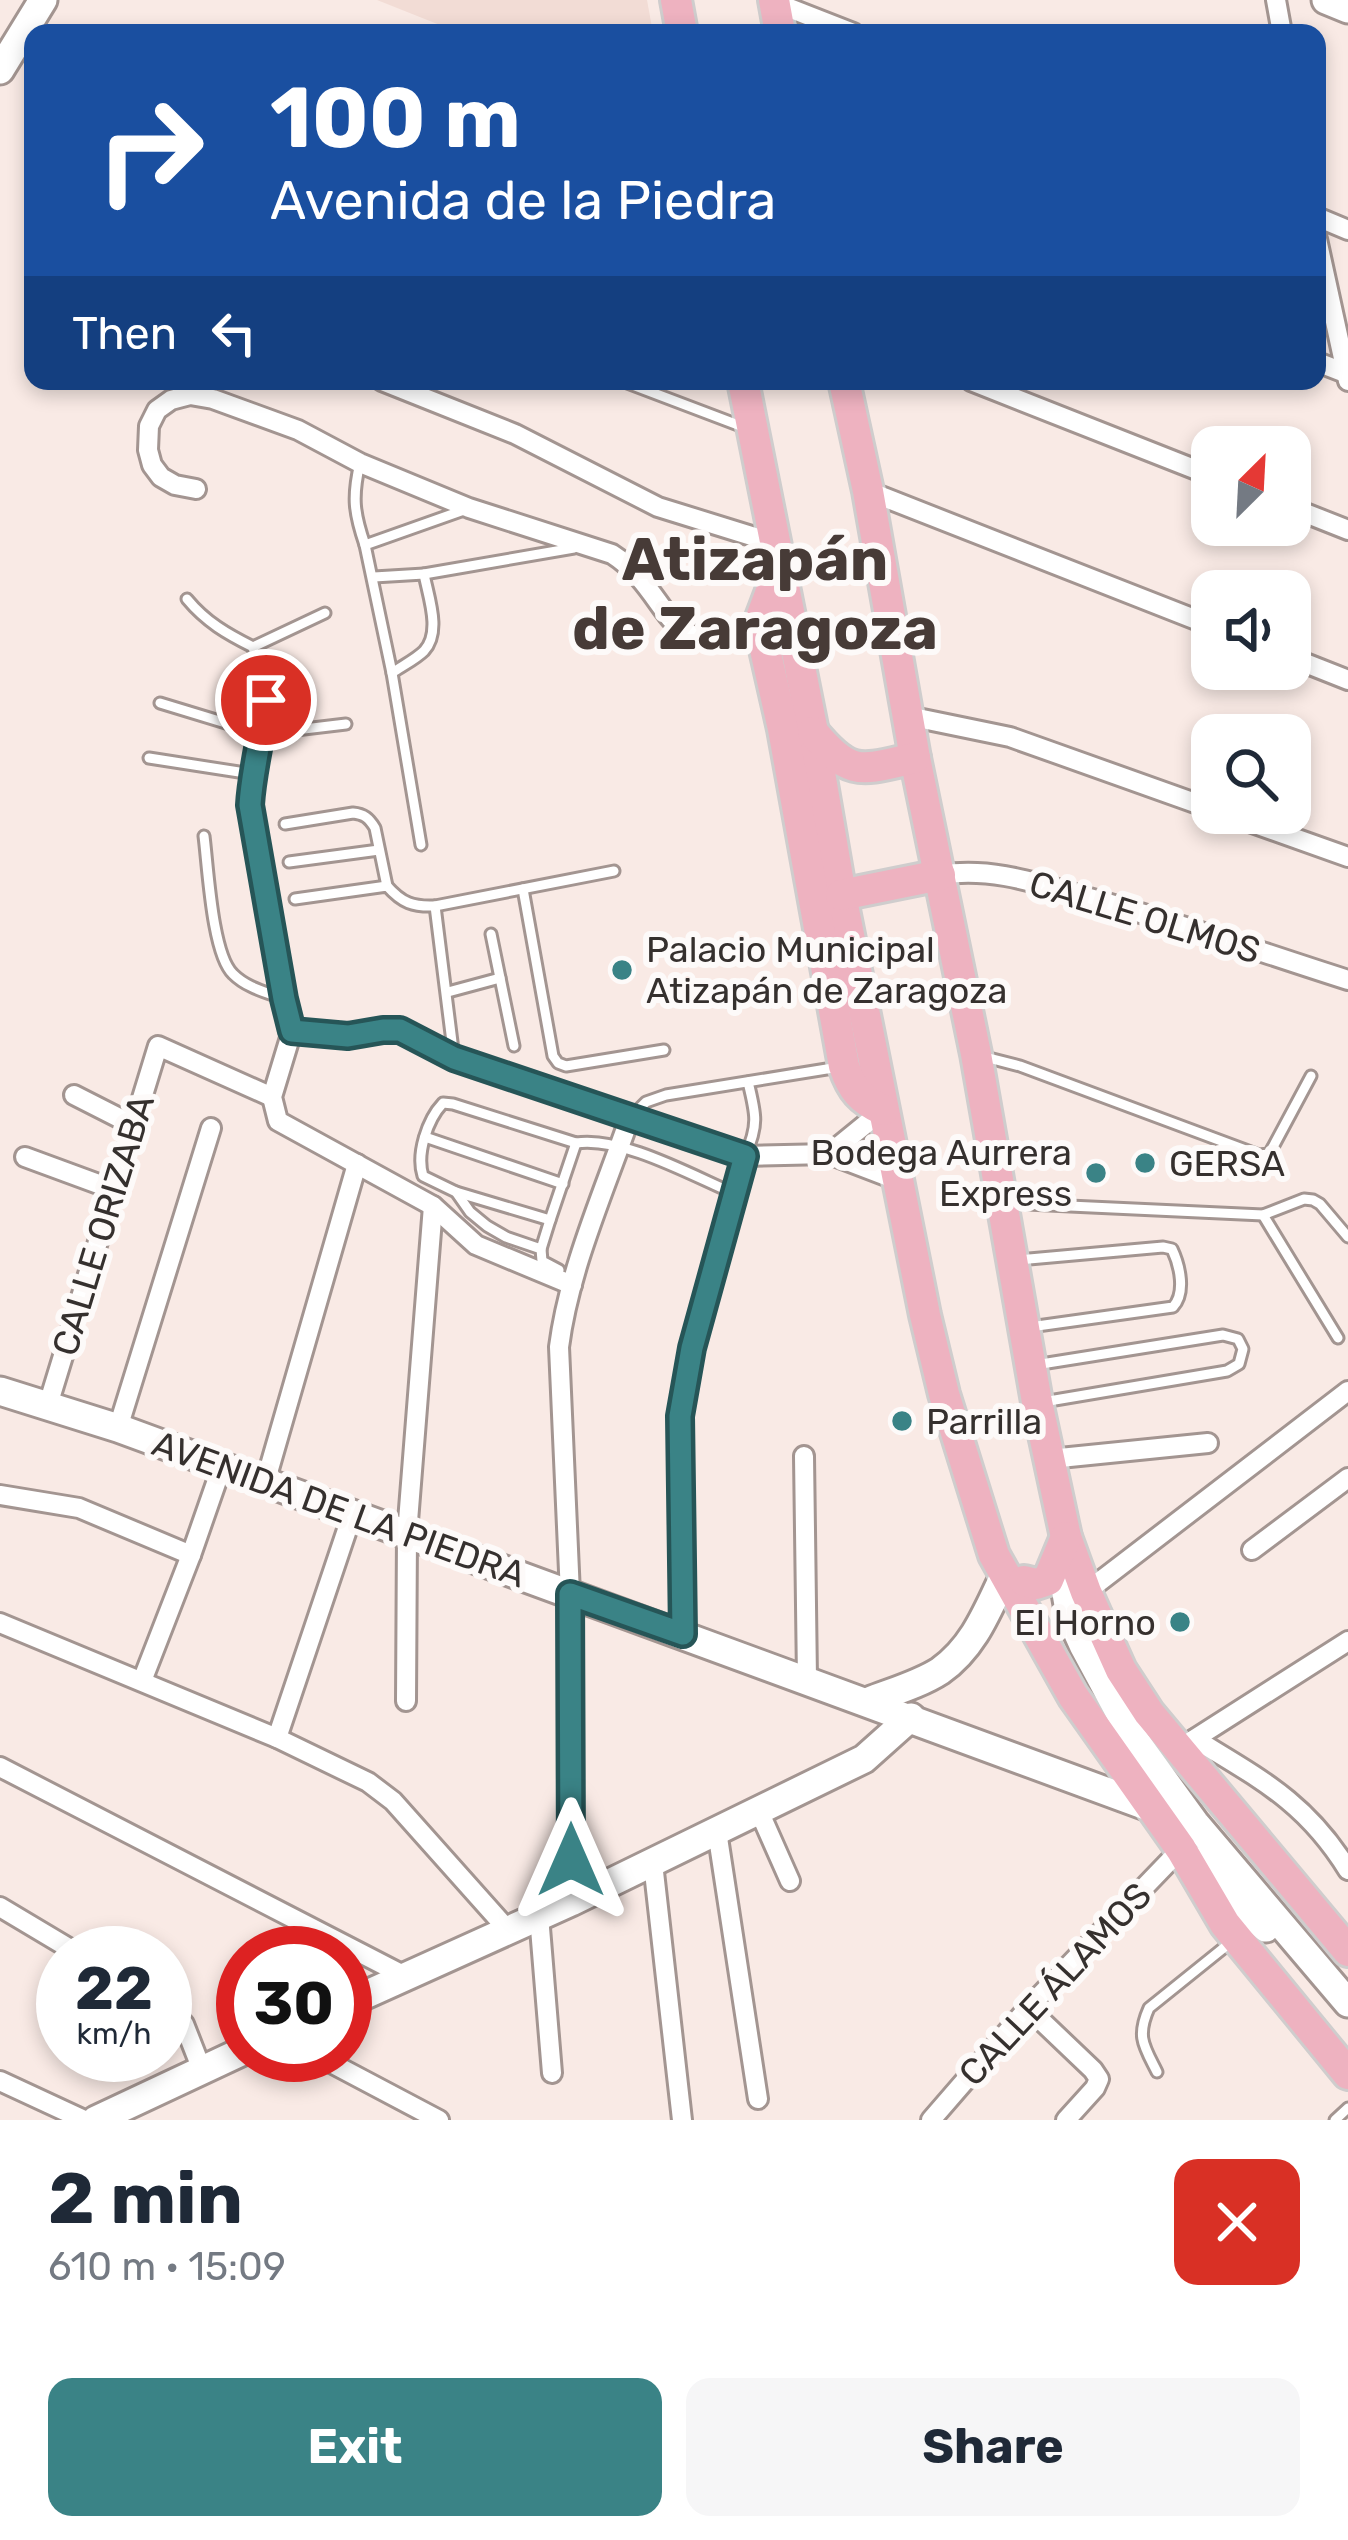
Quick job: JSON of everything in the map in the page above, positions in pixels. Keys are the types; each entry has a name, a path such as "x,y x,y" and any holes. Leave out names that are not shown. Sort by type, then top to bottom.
{"main road":[{"path":"744,390 797,652 798,730 844,1066 862,1100 883,1110"},
{"path":"846,390 1066,1537 1121,1670 1149,1713 1187,1744 1344,1939"},
{"path":"777,556 760,623 798,730 841,895 944,1394 1008,1571 1073,1696 1181,1849 1225,1924 1348,2074"},
{"path":"798,730 844,764 858,768 916,758"},
{"path":"841,895 940,875"},
{"path":"1008,1571 1036,1584 1048,1580 1066,1537"}],"street":[{"path":"1327,0 1348,8"},
{"path":"776,12 820,24"},
{"path":"0,70 24,31"},
{"path":"1326,280 1347,376"},
{"path":"405,390 515,434 658,507 777,556"},
{"path":"993,390 1191,468"},
{"path":"196,489 161,477 148,450 148,426 157,410 190,395 298,430 360,464 469,508 612,554 632,567 680,628 703,638 728,637 760,623"},
{"path":"868,491 1191,618"},
{"path":"1311,515 1348,530"},
{"path":"1311,665 1348,680"},
{"path":"908,716 1010,737 1191,802"},
{"path":"1283,834 1348,857"},
{"name":"CALLE OLMOS","path":"940,875 964,871 1016,878 1137,911 1348,980"},
{"path":"573,1282 476,1245 433,1207 278,1121 272,1096 292,1031 348,1036 400,1030 454,1058 745,1156 829,1154 897,1180"},
{"name":"CALLE ORIZABA","path":"48,1405 158,1046 272,1096"},
{"path":"74,1095 133,1125"},
{"path":"829,1154 883,1110"},
{"path":"571,1902 570,1594 559,1347 573,1282 630,1118"},
{"path":"118,1428 211,1128"},
{"path":"25,1156 112,1189"},
{"path":"683,1634 680,1416 684,1381 745,1156"},
{"path":"266,1483 357,1164"},
{"path":"406,1701 407,1534 433,1207"},
{"name":"AVENIDA DE LA PIEDRA","path":"0,1391 118,1428 1150,1807"},
{"path":"1086,1592 1348,1391"},
{"path":"1049,1459 1208,1443"},
{"path":"804,1456 807,1679"},
{"path":"142,1681 222,1466"},
{"path":"1252,1550 1348,1478"},
{"path":"0,1495 79,1508 191,1555"},
{"path":"277,1738 352,1516"},
{"path":"1066,1537 1064,1582 1070,1616 1132,1736 1196,1823 1348,2003"},
{"path":"869,1701 937,1672 961,1653 978,1631 1008,1571"},
{"path":"0,1623 277,1738 368,1782 394,1802 508,1930"},
{"path":"1348,1641 1187,1744 1281,1793 1329,1838 1348,1870"},
{"path":"1330,1653 1348,1669"},
{"path":"372,1992 571,1902 864,1759 911,1717"},
{"path":"0,1767 406,1976"},
{"path":"759,1811 790,1881"},
{"path":"717,1831 758,2099"},
{"path":"1181,1849 1264,1925 1348,2028"},
{"name":"CALLE ÁLAMOS","path":"931,2120 1028,2008 1181,1849"},
{"path":"653,1862 682,2120"},
{"path":"0,1907 36,1929"},
{"path":"539,1916 552,2073"},
{"path":"1028,2008 1099,2079 1066,2120"},
{"path":"192,2044 202,2070"},
{"path":"96,2120 216,2064"},
{"path":"0,2081 84,2120"},
{"path":"367,2082 439,2120"}],"lane":[{"path":"646,390 751,429"},
{"path":"360,464 355,515 374,577 421,844"},
{"path":"365,545 469,508"},
{"path":"374,577 424,574 588,545"},
{"path":"392,673 424,650 431,639 424,574"},
{"path":"187,598 218,629 253,647 264,682 266,700 250,805 292,1031"},
{"path":"253,647 325,613"},
{"path":"160,703 262,734 346,724"},
{"path":"149,758 252,774"},
{"path":"285,824 362,814 370,820 387,886 399,900 415,907 614,871"},
{"path":"204,836 220,951 228,970 245,984 284,999"},
{"path":"289,862 380,850"},
{"path":"295,899 387,886"},
{"path":"523,889 558,1063 566,1066 664,1050"},
{"path":"435,906 454,1058"},
{"path":"491,934 514,1046"},
{"path":"448,992 500,978"},
{"path":"976,1054 1259,1155 1274,1148 1311,1076"},
{"path":"630,1118 646,1102 666,1095 844,1066"},
{"path":"745,1156 757,1119 748,1082"},
{"path":"550,1220 456,1192 423,1176 419,1164 425,1137 442,1103 577,1143 620,1146 734,1193"},
{"path":"425,1137 563,1184"},
{"path":"573,1282 542,1261 541,1249 577,1143"},
{"path":"456,1192 487,1226 541,1249"},
{"path":"1001,1203 1263,1214 1304,1199 1320,1204 1348,1237"},
{"path":"1263,1214 1338,1338"},
{"path":"1012,1261 1163,1246 1177,1258 1181,1290 1173,1307 1025,1328"},
{"path":"1031,1365 1223,1335 1238,1339 1243,1349 1239,1364 1227,1371 1037,1402"},
{"path":"1157,2072 1141,2038 1149,2008 1235,1937"},
{"path":"1335,2120 1348,2108"}],"shaded area":[{"path":"377,0 647,0 651,24 437,24"}],"place":[{"name":"Palacio Municipal Atizapán de Zaragoza","path":"622,970"},
{"name":"GERSA","path":"1145,1163"},
{"name":"Bodega Aurrera Express","path":"1096,1173"},
{"name":"Parrilla","path":"902,1421"},
{"name":"El Horno","path":"1180,1622"}],"district":[{"name":"Atizapán de Zaragoza","path":"755,594"}],"route":[{"path":"266,700 250,805 292,1031 348,1036 400,1030 454,1058 745,1156 684,1381 680,1416 683,1634 570,1594 571,1860"}]}
